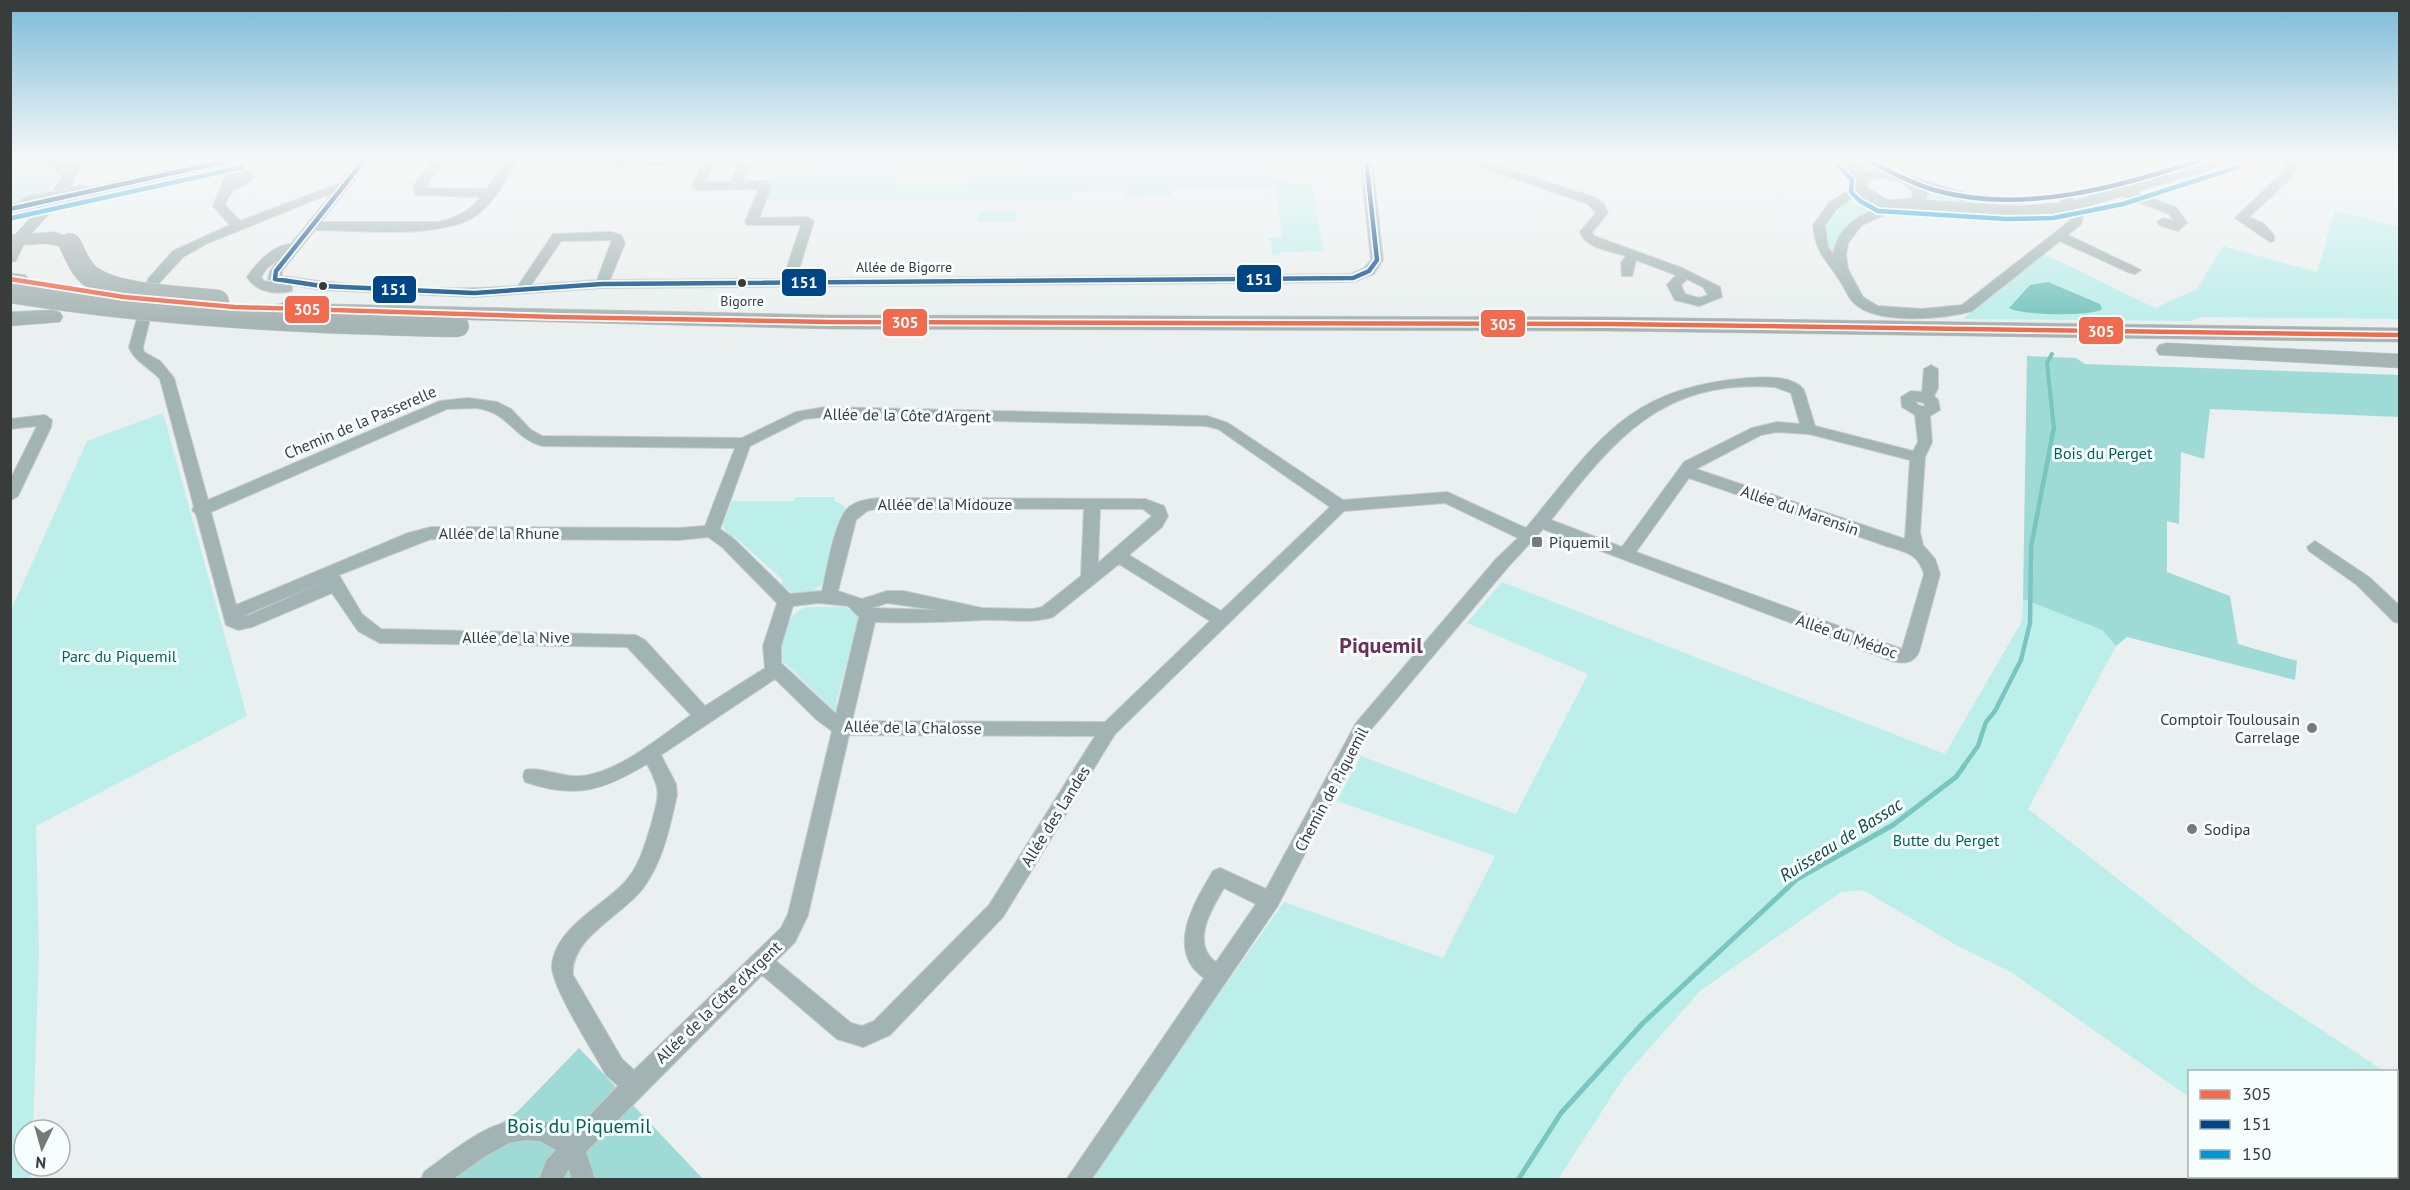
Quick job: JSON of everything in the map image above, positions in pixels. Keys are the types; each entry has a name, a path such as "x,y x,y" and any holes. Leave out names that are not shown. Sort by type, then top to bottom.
{"highway":[{"path":"34,214 47,228 68,237 89,275 101,281 144,291 288,310"},
{"path":"13,233 55,238 70,244"},
{"path":"10,279 124,297 288,310 645,331 1687,336 2400,347"},
{"path":"10,292 164,314 313,323"},
{"path":"10,319 109,315 174,321 313,323 464,321 1610,324 2400,335"},
{"path":"2052,342 2400,361"}],"street":[{"path":"10,258 13,233 32,214"},
{"path":"13,233 39,214"},
{"path":"226,214 238,226"},
{"path":"200,510 167,378 155,364 138,354 136,347 153,282 164,268 183,250 269,214"},
{"path":"308,229 321,214"},
{"path":"308,229 444,225 474,214"},
{"path":"755,214 752,222 808,221 788,282"},
{"name":"Allée de Bigorre","path":"308,229 274,277 282,282 474,293 602,284 1353,278 1369,271 1377,260 1372,214"},
{"path":"1602,214 1587,231 1587,237 1684,274"},
{"path":"1827,214 1822,218 1818,232 1822,247 1862,304 1886,311 1963,310 2078,219 2075,214"},
{"path":"1843,276 1840,253 1845,235 1857,221 1874,214"},
{"path":"2175,214 2180,219 2178,227"},
{"path":"2246,214 2241,218 2265,230 2270,238"},
{"path":"2163,222 2191,233"},
{"name":"Allée de Bigorre","path":"308,229 262,265 254,279 266,287 322,286"},
{"path":"2058,235 2135,270"},
{"path":"521,291 548,247 557,237 611,236 619,240 602,284"},
{"path":"1627,273 1627,263 1633,255"},
{"path":"1915,547 1912,532 1918,457 1925,442 1924,405 1931,388 1931,369"},
{"name":"Chemin de Piquemil","path":"1077,1179 1270,901 1362,728 1571,484 1624,428 1653,406 1716,387 1755,383 1792,386 1800,395 1809,429"},
{"name":"Chemin de la Passerelle","path":"200,510 445,404 474,403 501,410 511,417 524,433 542,441 744,443"},
{"name":"Allée de la Côte d'Argent","path":"744,443 801,415 818,413 1207,421 1223,426 1340,506"},
{"path":"10,424 45,420 44,427 10,496"},
{"path":"1625,555 1685,471 1696,461 1757,431 1777,428 1809,429 1918,457"},
{"path":"744,443 711,531 728,543 786,601"},
{"name":"Allée du Marensin","path":"1685,471 1892,542 1915,547"},
{"path":"1340,506 1447,497 1534,529"},
{"name":"Allée de la Midouze","path":"828,597 848,519 854,511 866,505 880,502 1149,505 1160,513 1156,523 1118,556 1052,609 1041,614 982,614 962,617 865,611"},
{"path":"1089,577 1092,504"},
{"name":"Allée des Landes","path":"760,961 845,1032 863,1037 877,1032 996,911 1109,729 1340,506"},
{"name":"Allée de la Rhune","path":"200,510 230,615 235,623 245,624 333,578 431,533 679,534 711,531"},
{"name":"Allée du Médoc","path":"1534,529 1625,555 1903,657 1910,652 1932,574 1929,563 1915,547"},
{"path":"2315,547 2363,581 2400,616"},
{"path":"1118,556 1222,620"},
{"name":"Allée de la Nive","path":"333,578 370,634 630,640 639,645 703,716"},
{"path":"786,601 828,597 854,601 865,611"},
{"path":"532,777 559,785 587,786 607,779 776,670 770,661 771,654 786,601"},
{"name":"Allée de la Côte d'Argent","path":"550,1179 554,1169 634,1085 788,935 798,915 842,728 865,611"},
{"name":"Allée de la Chalosse","path":"776,670 823,715 842,728 1109,729"},
{"path":"634,1085 614,1067 562,977 560,963 569,946 631,889 644,870 668,795 667,784 650,753"},
{"path":"1218,976 1200,962 1194,934 1196,920 1220,877 1270,901"},
{"path":"432,1179 489,1142 511,1131 530,1127 550,1133 573,1149 584,1179"}],"green space":[{"path":"979,214 1017,214 1016,222 977,222"},
{"path":"1279,214 1317,214 1323,251 1280,252 1279,256 1272,254 1271,242 1265,238 1282,237"},
{"path":"1836,214 1862,214 1846,224 1833,250 1829,250 1826,224"},
{"path":"2334,214 2348,214 2399,227 2399,319 2201,317 2191,321 1963,319 2041,252 2155,308 2197,289 2223,246 2317,272"},
{"name":"Bois du Perget","path":"2027,356 2076,358 2085,364 2399,375 2399,417 2210,409 2204,459 2181,452 2179,524 2167,521 2167,572 2230,596 2238,644 2297,661 2295,680 2127,637 2116,646 2102,630 2023,599"},
{"name":"Parc du Piquemil","path":"163,413 247,716 36,826 39,953 33,1118 12,1118 12,1178 31,1179 11,1179 11,610 87,441"},
{"path":"795,497 835,497 834,500 845,507 842,521 837,524 824,583 813,591 795,594 781,585 783,580 735,537 728,537 723,524 732,501 793,501"},
{"name":"Butte du Perget","path":"1502,582 1945,754 2022,621 2023,599 2102,630 2116,646 2028,809 2255,986 2382,1070 2188,1070 2188,1096 2011,972 1956,945 1863,890 1841,892 1700,991 1624,1077 1558,1179 1088,1180 1284,902 1443,958 1495,856 1337,801 1361,756 1516,814 1588,674 1467,623"},
{"path":"807,607 845,607 859,616 836,703 841,708 838,713 827,710 829,706 786,664 780,663 778,647 783,630 793,615"},
{"name":"Bois du Piquemil","path":"579,1048 703,1179 418,1180 518,1111"},
{"path":"2398,1081 2400,1082 2399,1179 2307,1180 2304,1178 2398,1178"}],"shaded area":[{"path":"2048,282 2100,304 2102,309 2096,312 2056,314 2026,312 2009,308 2030,285"}],"waterway":[{"name":"Ruisseau de Bassac","path":"2052,354 2047,363 2054,428"},
{"name":"Ruisseau de Bassac","path":"1963,767 1978,746 1986,722 1995,711 2021,660 2030,623 2031,547 2054,428"},
{"name":"Ruisseau de Bassac","path":"1518,1180 1561,1113 1643,1023 1797,879 1893,825 1956,777 1964,766"}],"transit line":[{"name":"150","path":"12,218 32,214"},
{"name":"151","path":"322,214 276,271 275,279 322,286 474,293 602,284 1353,278 1369,271 1377,260 1372,214"},
{"name":"150","path":"1937,214 2023,219 2084,214"},
{"name":"305","path":"10,279 124,297 234,307 557,317 831,322 1610,324 2400,335"}],"place":[{"name":"Bigorre","path":"742,283"},
{"name":"Piquemil","path":"1537,542"},
{"name":"Comptoir Toulousain Carrelage","path":"2312,728"},
{"name":"Sodipa","path":"2192,829"}],"district":[{"name":"Piquemil","path":"1381,645"}]}
